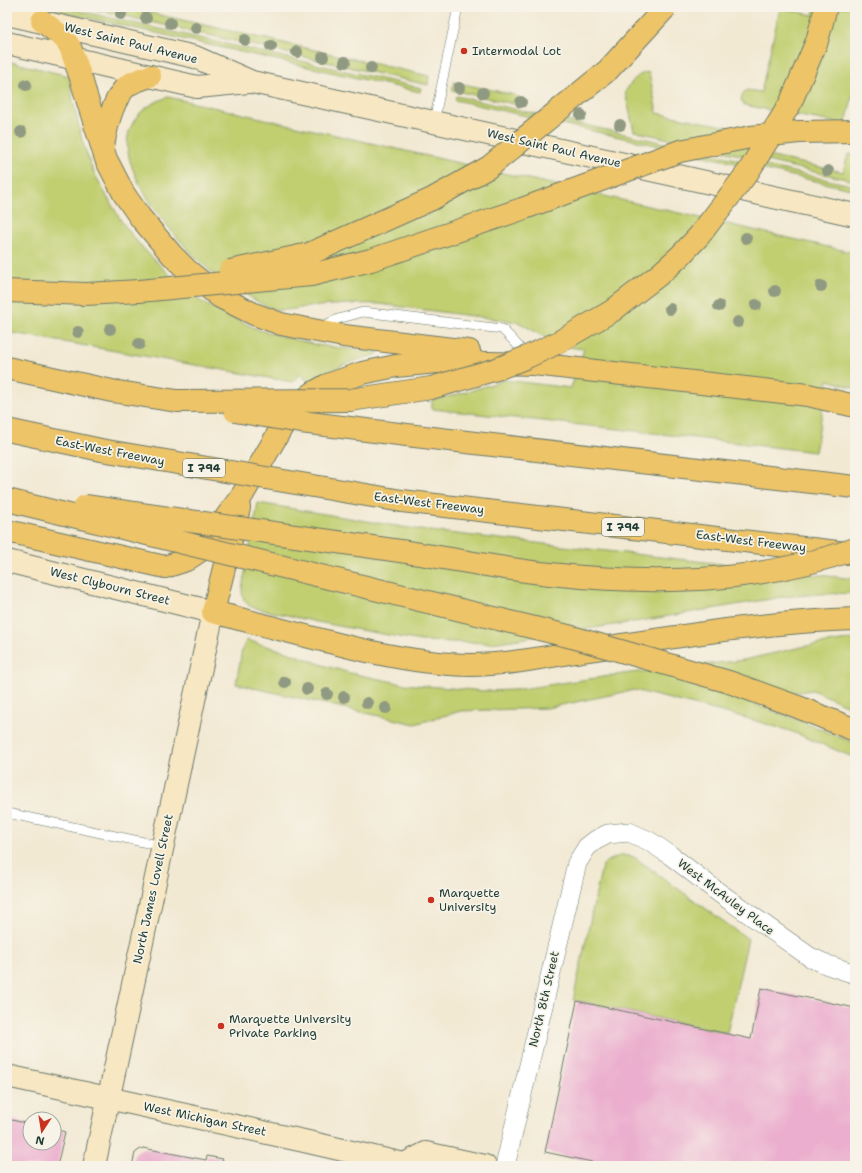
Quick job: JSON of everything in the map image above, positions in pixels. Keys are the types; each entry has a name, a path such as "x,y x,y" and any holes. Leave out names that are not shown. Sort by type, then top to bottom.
{"highway":[{"path":"139,291 309,254 432,199 488,167 608,70 666,7"},
{"path":"177,401 350,400 431,388 497,369 527,357 557,343 612,311 660,274 680,256 699,236 748,172 790,104 817,41 826,7"},
{"path":"42,21 64,38 75,59 106,159 124,194 162,244 187,270 225,300 254,314 281,324 344,336 411,343 490,354 534,364"},
{"path":"102,146 107,124 121,92 128,85 150,76"},
{"path":"7,291 86,294 139,291 311,275 372,260 522,209 680,151 751,137 799,132 855,131"},
{"path":"7,531 165,567 186,560 204,548 243,494 293,408 313,393 327,385 362,373 396,366 437,362 534,364 808,395 855,406"},
{"path":"7,368 112,391 301,422 853,487"},
{"name":"East-West Freeway","path":"7,430 101,450 402,501 851,552"},
{"path":"243,494 213,612 336,644 393,657 427,662 469,665 540,659 569,653 743,628 794,622 849,619"},
{"path":"7,495 549,574 612,579 663,581 706,580 755,574 851,552"},
{"path":"7,500 572,637 729,682 798,707 855,730"}],"street":[{"name":"West Saint Paul Avenue","path":"7,14 195,57 252,82 434,121 855,216"},
{"name":"West Saint Paul Avenue","path":"7,43 197,87 252,82"},
{"name":"West Clybourn Street","path":"7,561 213,612"},
{"name":"North James Lovell Street","path":"94,1166 213,612"},
{"name":"West McAuley Place","path":"596,840 608,834 629,832 649,840 670,854 718,892 810,957 855,974"},
{"name":"North 8th Street","path":"505,1166 577,863 587,847 596,840"},
{"name":"West Michigan Street","path":"7,1076 405,1165 426,1153 485,1166"}],"lane":[{"path":"434,121 458,7"},
{"path":"7,813 162,846"}],"green space":[{"path":"40,7 62,7 421,88 420,92"},
{"path":"85,7 103,7 128,13 129,8 429,76 428,85"},
{"path":"815,7 855,7 855,86 846,123 842,124 744,105 741,100 743,93 747,90 761,92 780,8 813,15"},
{"path":"7,61 69,76 82,140 93,171 106,195 122,222 139,244 188,294 218,311 259,330 316,345 378,352 377,355 325,373 309,383 301,374 292,382 7,332"},
{"path":"649,72 657,113 739,129 754,153 843,172 848,155 855,155 855,181 634,131 625,92 638,76"},
{"path":"454,82 515,95 519,100 514,104 452,90"},
{"path":"456,96 855,186 855,190 455,100"},
{"path":"168,97 855,253 855,388 828,380 815,452 432,409 432,400 467,392 504,380 571,388 584,349 560,346 518,322 380,304 343,304 277,310 260,303 227,284 207,268 173,233 142,189 132,167 127,147 130,129 136,117 145,108"},
{"path":"258,503 421,530 855,579 855,593 782,597 634,622 491,643 421,641 317,622 251,607 244,600 242,589"},
{"path":"855,639 855,709 813,690 742,700 791,717 855,743 855,758 793,732 746,718 634,690 547,708 461,711 415,724 236,684 242,650 246,640 350,673 404,684 485,691 514,690 630,673 744,660 806,646"},
{"path":"622,855 634,857 748,939 727,1033 573,1000 602,866 607,861"}],"building":[{"path":"761,988 855,1008 855,1166 708,1166 699,1164 699,1166 611,1166 545,1152 577,1001 751,1039"},
{"path":"7,1119 22,1122 22,1151 61,1151 57,1166 7,1166"},
{"path":"62,1131 65,1132 62,1145"},
{"path":"143,1148 206,1160 207,1156 223,1159 221,1164 227,1166 132,1166 135,1153"}],"place":[{"name":"Intermodal Lot","path":"464,51"},
{"name":"Marquette University","path":"431,900"},
{"name":"Marquette University Private Parking","path":"221,1026"}]}
